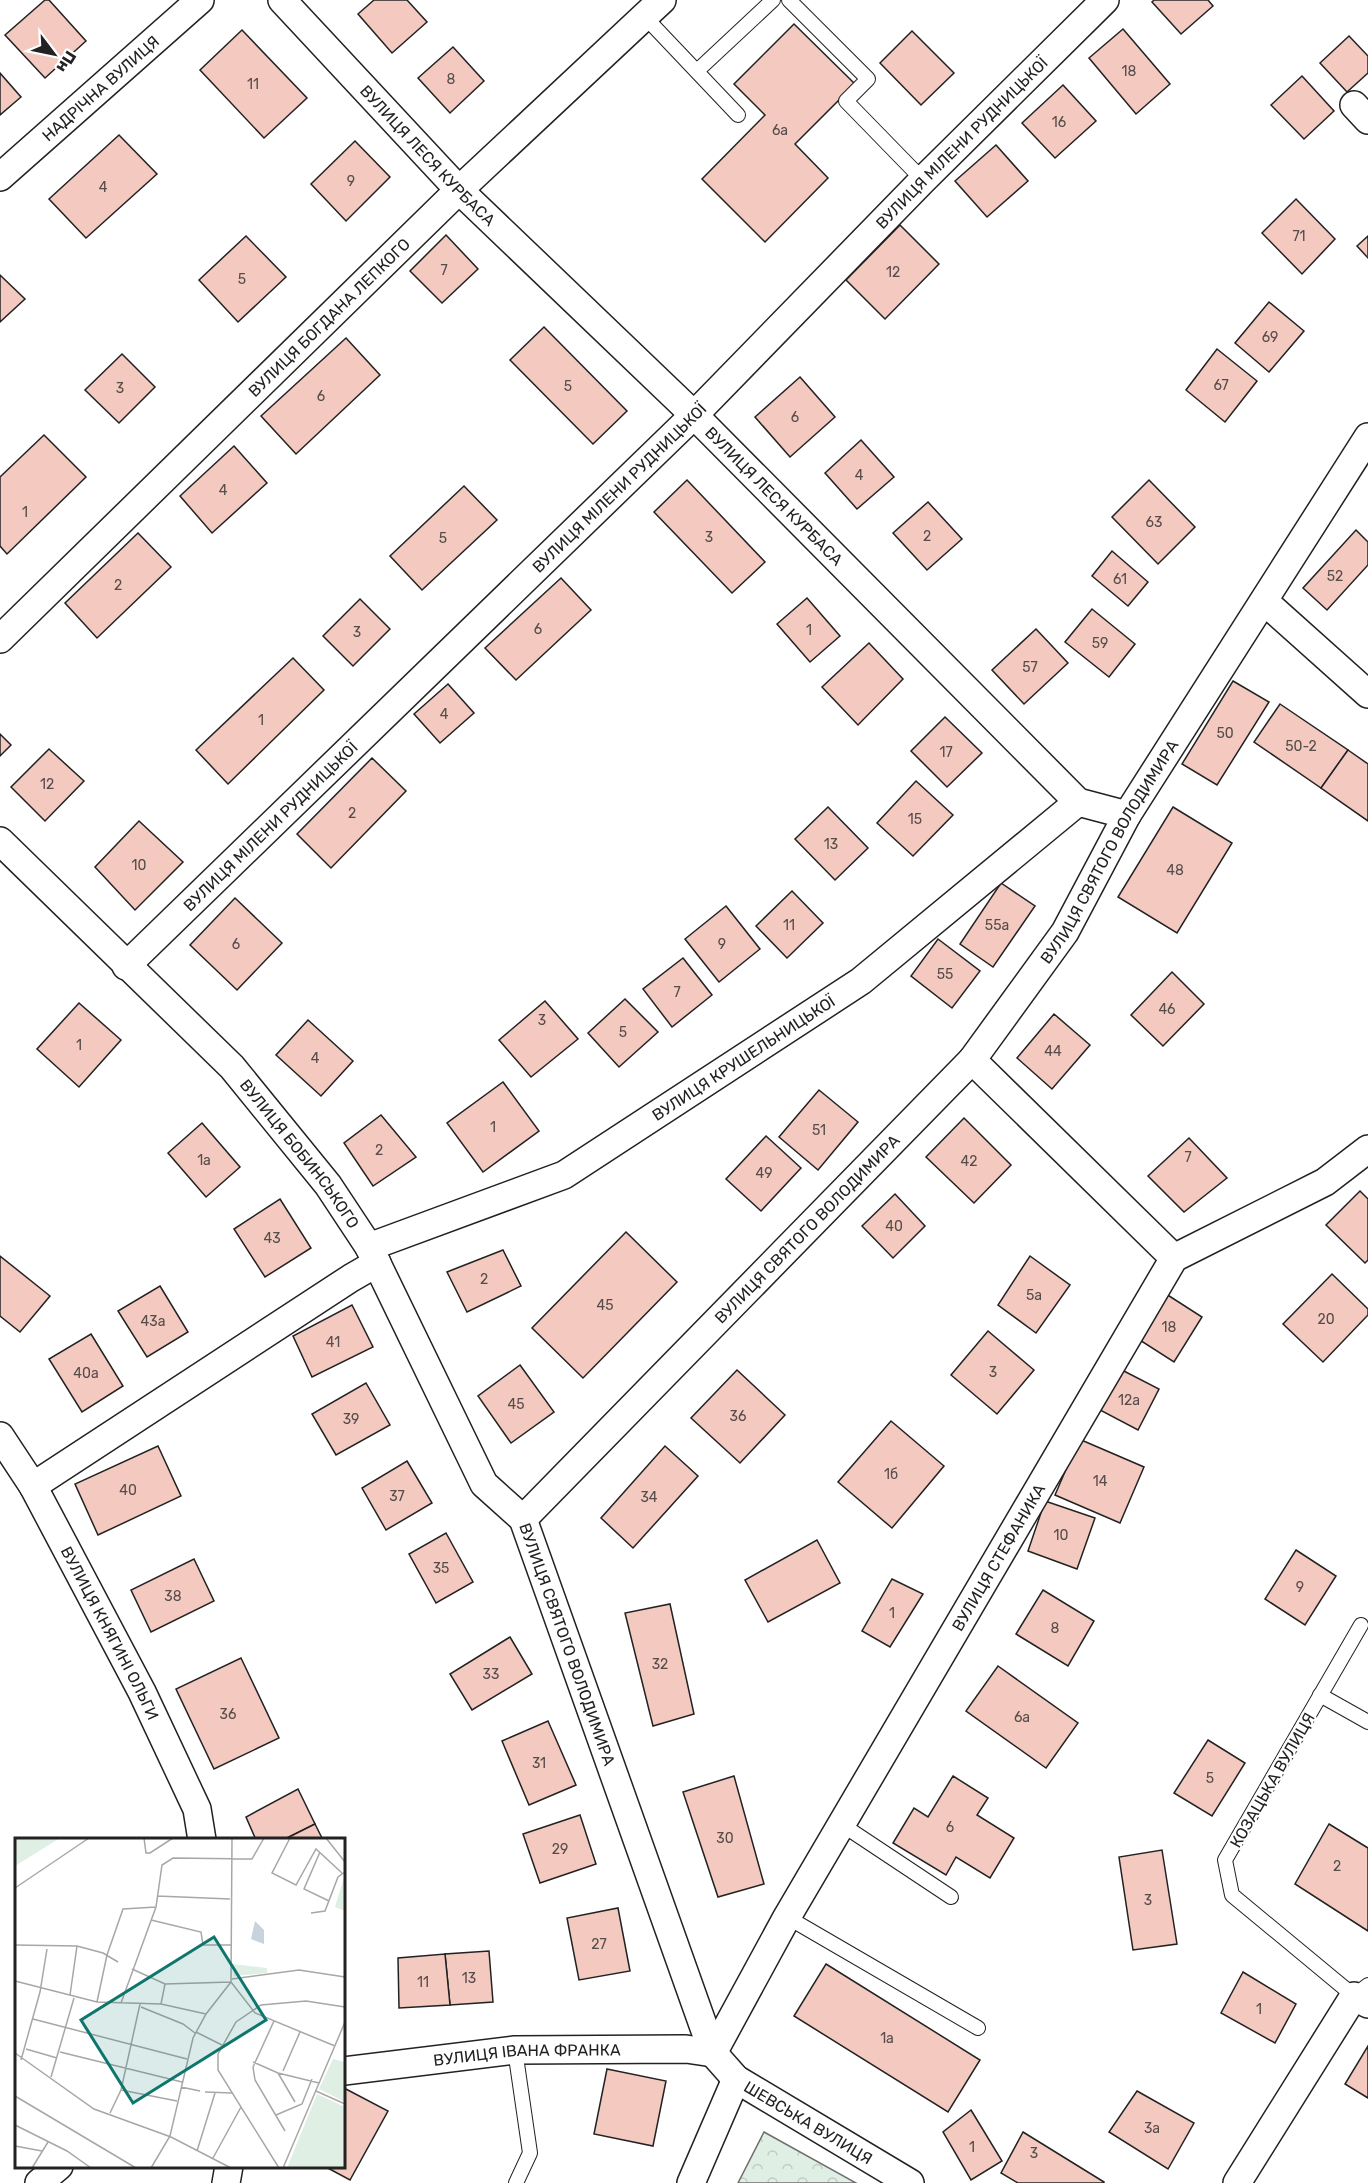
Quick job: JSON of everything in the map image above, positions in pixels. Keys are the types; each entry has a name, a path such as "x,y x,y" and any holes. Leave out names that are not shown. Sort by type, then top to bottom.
{"street":[{"name":"НАДРІЧНА ВУЛИЦЯ","path":"0,177 200,0"},
{"name":"ВУЛИЦЯ ЛЕСЯ КУРБАСА","path":"282,0 459,190 694,415 1078,802"},
{"name":"ВУЛИЦЯ МІЛЕНИ РУДНИЦЬКОЇ","path":"126,966 694,415 923,180 1105,0"},
{"name":"ВУЛИЦЯ БОГДАНА ЛЕПКОГО","path":"0,639 459,190 654,9"},
{"name":"ВУЛИЦЯ СВЯТОГО ВОЛОДИМИРА","path":"713,2053 523,1519 972,1060 1065,932 1127,815 1368,437"},
{"path":"1264,601 1368,694"},
{"path":"1078,802 1127,815"},
{"name":"ВУЛИЦЯ КРУШЕЛЬНИЦЬКОЇ","path":"33,1486 351,1278 373,1255 564,1175 861,981 1078,802"},
{"name":"ВУЛИЦЯ БОБИНСЬКОГО","path":"0,841 232,1067 328,1185 373,1255 484,1484 523,1519"},
{"path":"972,1060 1174,1258 1325,1182 1368,1149"},
{"name":"ВУЛИЦЯ СТЕФАНИКА","path":"713,2053 786,1917 1174,1258"},
{"name":"ВУЛИЦЯ КНЯГИНІ ОЛЬГИ","path":"0,1436 33,1486 142,1692 197,1809 202,1838"},
{"name":"КОЗАЦЬКА ВУЛИЦЯ","path":"1237,2183 1363,1995"},
{"name":"ВУЛИЦЯ ІВАНА ФРАНКА","path":"345,2071 515,2050 686,2049 713,2053"},
{"name":"ШЕВСЬКА ВУЛИЦЯ","path":"713,2053 736,2079 910,2183"},
{"path":"692,2183 736,2079"},
{"path":"39,2183 57,2168"},
{"path":"226,2183 229,2168"}],"lane":[{"path":"697,71 773,0"},
{"path":"789,0 868,79 846,101 923,180"},
{"path":"654,9 697,71 738,115"},
{"name":"КОЗАЦЬКА ВУЛИЦЯ","path":"1361,1625 1225,1860 1232,1894 1363,1995"},
{"path":"1320,1695 1368,1722"},
{"path":"841,1824 951,1898"},
{"path":"786,1917 978,2028"},
{"path":"515,2050 531,2153 516,2183"}],"green space":[{"path":"764,2132 856,2183 738,2183"}],"building":[{"path":"45,0 49,0 86,41 45,78 5,35"},
{"path":"374,0 407,0 427,22 392,53 358,14"},
{"path":"1154,0 1208,0 1213,6 1181,34 1152,2"},
{"path":"794,24 855,84 795,144 828,178 765,242 702,179 765,115 734,84"},
{"path":"1123,29 1170,84 1136,114 1089,58"},
{"path":"242,30 307,98 264,138 200,70"},
{"path":"912,31 954,73 921,105 880,63"},
{"path":"1349,36 1368,56 1368,73 1347,92 1320,63"},
{"path":"453,47 484,81 450,113 418,78"},
{"path":"0,73 21,97 0,115"},
{"path":"1302,76 1334,111 1304,139 1271,105"},
{"path":"1063,85 1096,121 1055,158 1022,123"},
{"path":"119,135 157,174 86,238 49,199"},
{"path":"355,141 390,177 346,221 311,184"},
{"path":"996,145 1028,181 987,217 955,181"},
{"path":"1296,199 1335,239 1302,274 1262,233"},
{"path":"900,225 939,264 885,319 846,280"},
{"path":"446,235 478,269 442,303 410,271"},
{"path":"246,236 286,277 238,322 199,280"},
{"path":"1368,236 1368,258 1357,246"},
{"path":"0,275 25,299 0,322"},
{"path":"1269,302 1304,331 1269,372 1235,343"},
{"path":"544,327 627,411 593,444 510,360"},
{"path":"346,338 380,375 296,454 261,416"},
{"path":"1217,349 1257,381 1225,422 1186,390"},
{"path":"122,354 155,387 119,423 85,390"},
{"path":"800,377 835,417 790,457 755,417"},
{"path":"44,435 86,477 7,554 0,546 0,477"},
{"path":"861,440 894,477 857,509 825,473"},
{"path":"234,446 267,483 212,533 180,496"},
{"path":"687,480 765,562 732,593 654,512"},
{"path":"1149,480 1195,527 1158,564 1112,517"},
{"path":"464,486 497,520 422,590 390,556"},
{"path":"928,502 962,539 927,570 893,533"},
{"path":"1356,530 1368,542 1368,565 1327,610 1303,588"},
{"path":"138,533 171,567 97,638 65,603"},
{"path":"1112,551 1148,582 1128,606 1092,576"},
{"path":"561,578 591,610 516,680 485,648"},
{"path":"807,598 840,636 810,662 777,624"},
{"path":"360,599 390,629 353,666 323,636"},
{"path":"1092,609 1135,644 1109,677 1065,642"},
{"path":"1036,629 1068,663 1024,704 992,670"},
{"path":"869,643 903,679 858,725 822,687"},
{"path":"293,658 324,690 228,784 196,750"},
{"path":"1233,681 1269,702 1217,785 1182,764"},
{"path":"448,684 474,713 440,743 414,714"},
{"path":"1280,704 1348,750 1321,788 1254,742"},
{"path":"945,717 982,753 947,787 911,751"},
{"path":"0,734 11,745 0,756"},
{"path":"49,749 84,781 45,821 11,787"},
{"path":"1348,750 1368,764 1368,821 1321,788"},
{"path":"372,758 406,791 331,868 297,834"},
{"path":"916,781 953,815 913,856 877,823"},
{"path":"828,807 868,848 835,880 795,839"},
{"path":"1173,807 1232,843 1177,933 1118,897"},
{"path":"139,821 183,862 135,910 95,867"},
{"path":"1001,883 1035,906 993,967 960,944"},
{"path":"792,891 823,923 787,958 756,926"},
{"path":"235,898 282,943 237,990 190,945"},
{"path":"726,906 760,949 719,982 685,939"},
{"path":"938,939 980,971 952,1008 911,976"},
{"path":"683,958 712,995 672,1027 643,989"},
{"path":"1172,972 1204,1004 1163,1046 1131,1015"},
{"path":"625,999 658,1032 619,1067 588,1033"},
{"path":"545,1001 578,1039 531,1077 499,1040"},
{"path":"79,1003 121,1040 79,1087 37,1049"},
{"path":"1054,1014 1090,1045 1052,1089 1017,1058"},
{"path":"308,1020 353,1061 321,1096 276,1055"},
{"path":"503,1082 539,1131 483,1172 447,1123"},
{"path":"819,1090 858,1122 818,1170 779,1137"},
{"path":"381,1115 416,1157 373,1186 344,1143"},
{"path":"964,1118 1011,1165 974,1203 926,1157"},
{"path":"202,1123 240,1167 206,1197 168,1153"},
{"path":"766,1136 801,1168 761,1211 726,1179"},
{"path":"1189,1138 1227,1178 1184,1212 1148,1176"},
{"path":"1360,1191 1368,1199 1368,1260 1365,1263 1326,1225"},
{"path":"895,1194 925,1226 893,1258 862,1226"},
{"path":"280,1199 311,1248 265,1277 234,1229"},
{"path":"626,1232 677,1282 583,1378 532,1328"},
{"path":"503,1250 521,1286 467,1312 447,1272"},
{"path":"0,1256 50,1296 20,1332 0,1316"},
{"path":"1030,1256 1070,1285 1036,1333 998,1305"},
{"path":"1332,1274 1368,1309 1368,1315 1323,1362 1283,1324"},
{"path":"160,1286 188,1332 147,1357 118,1311"},
{"path":"1163,1292 1202,1317 1174,1362 1135,1337"},
{"path":"352,1305 373,1347 312,1377 293,1336"},
{"path":"988,1331 1034,1370 997,1414 951,1375"},
{"path":"91,1334 123,1386 82,1412 49,1359"},
{"path":"520,1365 554,1412 511,1443 478,1396"},
{"path":"1120,1369 1159,1389 1138,1430 1100,1410"},
{"path":"737,1370 785,1415 740,1463 691,1418"},
{"path":"366,1383 390,1425 336,1455 312,1414"},
{"path":"891,1421 944,1466 892,1528 838,1482"},
{"path":"1079,1439 1144,1467 1120,1523 1055,1495"},
{"path":"158,1446 181,1496 98,1535 75,1484"},
{"path":"665,1446 698,1476 633,1548 601,1518"},
{"path":"407,1461 432,1503 386,1530 362,1488"},
{"path":"1045,1501 1095,1518 1077,1569 1028,1551"},
{"path":"446,1533 473,1582 436,1603 409,1554"},
{"path":"817,1540 840,1583 768,1622 745,1580"},
{"path":"1296,1550 1336,1576 1305,1625 1265,1599"},
{"path":"194,1559 214,1601 151,1632 131,1590"},
{"path":"892,1579 923,1594 890,1647 862,1631"},
{"path":"1043,1590 1094,1621 1068,1666 1016,1634"},
{"path":"670,1604 694,1714 653,1726 625,1613"},
{"path":"510,1637 532,1674 472,1710 450,1674"},
{"path":"241,1658 279,1738 214,1769 176,1689"},
{"path":"998,1666 1078,1723 1046,1768 966,1711"},
{"path":"548,1721 576,1785 529,1805 502,1741"},
{"path":"1208,1740 1245,1763 1212,1816 1174,1793"},
{"path":"734,1776 764,1884 718,1897 683,1792"},
{"path":"953,1776 988,1798 977,1815 1014,1838 990,1878 956,1857 946,1875 893,1843 914,1808 928,1817"},
{"path":"298,1789 315,1824 287,1838 255,1838 246,1817"},
{"path":"580,1815 596,1864 540,1883 523,1834"},
{"path":"315,1824 322,1838 287,1838"},
{"path":"1329,1824 1368,1848 1368,1931 1295,1884"},
{"path":"1162,1850 1177,1944 1133,1950 1119,1857"},
{"path":"618,1908 630,1971 579,1980 567,1918"},
{"path":"489,1951 493,2002 450,2005 445,1954"},
{"path":"445,1954 450,2005 399,2008 398,1958"},
{"path":"826,1964 980,2060 948,2112 794,2016"},
{"path":"1243,1972 1296,2004 1275,2043 1221,2013"},
{"path":"1368,2046 1368,2098 1345,2084"},
{"path":"607,2069 666,2081 653,2146 594,2134"},
{"path":"345,2089 388,2111 350,2180 328,2168 345,2168"},
{"path":"1137,2091 1194,2123 1168,2169 1109,2132"},
{"path":"971,2110 1002,2161 971,2180 943,2132"},
{"path":"1023,2132 1104,2183 1018,2183 1001,2173"}]}
